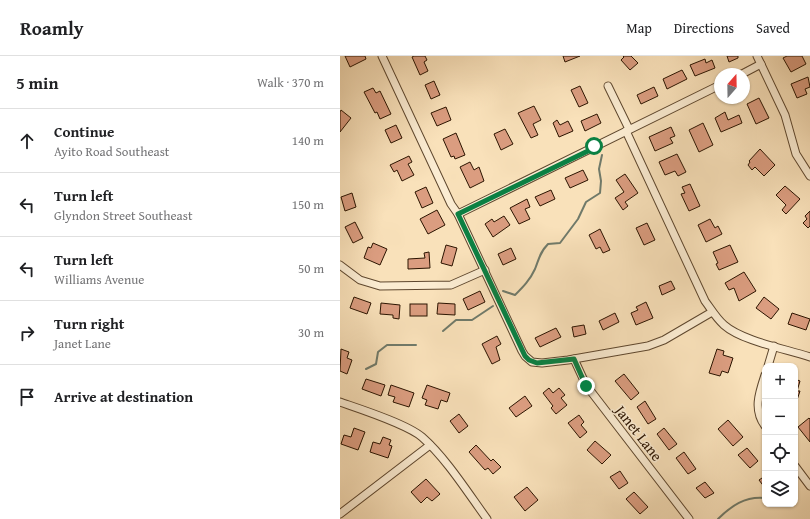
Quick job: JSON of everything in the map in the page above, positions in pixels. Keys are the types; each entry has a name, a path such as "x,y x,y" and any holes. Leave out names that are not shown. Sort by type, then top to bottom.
{"street":[{"path":"382,56 451,204 458,214 485,270 505,316 522,351 529,360 542,363 648,346 664,340 712,312"},
{"path":"757,56 786,119 796,154 810,176"},
{"path":"750,70 761,64"},
{"path":"608,86 672,230 712,312 733,332 810,357"},
{"path":"458,214 714,88"},
{"path":"340,265 360,280 386,286 451,285 485,270"},
{"path":"769,363 774,346"},
{"name":"Janet Lane","path":"574,359 586,386 689,519"},
{"path":"762,385 757,407 762,420"},
{"path":"340,402 416,433 430,445 487,519"},
{"path":"340,514 430,445"},
{"path":"798,470 810,486"}],"building":[{"path":"345,56 365,56 366,59 350,67"},
{"path":"425,56 427,60 424,62 428,71 420,75 412,57"},
{"path":"563,56 580,56 565,62"},
{"path":"623,56 631,56 638,63 630,70 621,60 624,57"},
{"path":"727,56 738,56 738,58 729,62"},
{"path":"787,56 802,56 806,64 791,72 783,58"},
{"path":"705,59 706,63 712,60 715,68 695,76 690,65"},
{"path":"682,70 687,79 667,89 663,79"},
{"path":"808,77 810,87 805,89 807,94 797,98 791,84"},
{"path":"434,81 440,95 431,99 425,85"},
{"path":"580,86 588,103 579,107 571,90"},
{"path":"654,87 658,96 641,104 637,95"},
{"path":"373,88 376,93 380,91 391,114 380,119 377,112 375,113 364,92"},
{"path":"759,98 769,118 756,124 747,104 750,104 750,102"},
{"path":"534,106 541,120 533,124 538,135 531,138 518,113"},
{"path":"446,107 451,120 437,126 431,113"},
{"path":"341,110 351,118 340,132 340,112"},
{"path":"725,112 728,120 739,115 742,123 721,132 715,118"},
{"path":"597,114 601,123 585,131 581,121"},
{"path":"557,120 560,125 568,121 573,131 559,137 553,123"},
{"path":"703,123 713,145 699,152 689,130"},
{"path":"396,125 402,138 391,143 385,130"},
{"path":"671,127 675,136 670,138 673,143 655,151 649,137"},
{"path":"505,129 513,144 501,150 494,134"},
{"path":"456,133 465,155 455,159 454,156 451,157 443,139"},
{"path":"760,149 775,165 764,176 755,167 752,170 748,165 750,162 749,161"},
{"path":"677,154 686,172 678,176 675,171 665,175 659,162"},
{"path":"409,156 412,162 408,164 414,175 402,181 397,170 394,172 390,165"},
{"path":"470,162 474,170 479,167 484,181 470,188 460,167"},
{"path":"583,170 588,180 570,188 565,178"},
{"path":"625,174 638,193 625,202 628,206 623,210 615,198 624,192 616,180"},
{"path":"690,184 700,206 689,211 681,194 685,193 682,187"},
{"path":"785,186 800,199 786,214 782,210 786,205 776,195"},
{"path":"426,187 433,203 422,208 415,192"},
{"path":"551,190 555,199 540,206 535,197"},
{"path":"352,193 356,207 345,211 341,197"},
{"path":"527,199 530,207 525,209 530,219 519,224 510,208"},
{"path":"437,210 445,225 428,234 420,219"},
{"path":"810,211 810,226 808,228 803,223 807,219 805,216"},
{"path":"504,216 510,225 493,237 485,224 492,219 494,222"},
{"path":"710,219 715,228 718,226 722,234 706,242 698,225"},
{"path":"355,222 363,238 353,243 345,227"},
{"path":"647,223 655,240 644,245 636,228"},
{"path":"600,229 610,250 603,253 600,247 596,249 589,235"},
{"path":"373,243 387,249 380,265 364,258 368,247 371,248"},
{"path":"446,245 457,248 452,266 441,263"},
{"path":"730,245 738,262 719,270 716,264 718,263 713,252"},
{"path":"511,248 516,259 503,265 498,254"},
{"path":"429,252 430,268 408,269 408,259 425,258 424,253"},
{"path":"744,272 756,291 739,301 734,288 729,290 725,283"},
{"path":"671,281 675,289 662,295 659,286"},
{"path":"480,291 485,302 468,310 463,299"},
{"path":"354,297 371,303 367,314 350,308"},
{"path":"764,297 779,309 771,319 756,308"},
{"path":"646,302 653,318 636,325 631,313 638,310 636,307"},
{"path":"381,303 400,305 399,319 393,318 393,315 380,314"},
{"path":"438,303 455,304 455,315 437,314"},
{"path":"410,304 427,304 427,316 410,316"},
{"path":"615,313 619,322 603,330 599,321"},
{"path":"792,313 810,319 806,330 788,324"},
{"path":"584,325 586,334 574,337 572,327"},
{"path":"556,328 561,337 540,347 535,338"},
{"path":"497,336 501,344 496,347 500,360 492,364 482,344"},
{"path":"341,349 349,352 347,358 352,360 347,374 340,371"},
{"path":"717,349 724,351 723,355 733,358 728,373 722,371 720,376 709,373"},
{"path":"624,374 639,393 631,400 615,381"},
{"path":"366,379 385,385 381,396 362,389"},
{"path":"391,385 414,393 409,407 393,402 395,397 388,395"},
{"path":"427,385 450,393 447,402 441,400 438,409 425,405 427,400 422,398"},
{"path":"549,388 553,393 559,388 565,395 561,398 567,405 556,414 551,408 553,406 543,393"},
{"path":"525,396 532,406 516,417 509,408"},
{"path":"645,401 656,419 648,424 637,407"},
{"path":"459,414 468,426 459,433 450,421"},
{"path":"579,415 584,422 581,425 587,432 580,438 568,423"},
{"path":"809,418 810,419 810,442 798,427"},
{"path":"728,420 743,437 733,446 718,429"},
{"path":"354,428 365,432 358,450 341,444 344,435 351,437"},
{"path":"664,428 677,444 669,450 657,434"},
{"path":"383,437 391,440 389,445 392,446 388,458 370,452 373,442 380,444"},
{"path":"595,441 611,455 602,464 587,450"},
{"path":"476,445 491,461 493,459 501,467 493,474 488,468 485,470 469,452"},
{"path":"747,448 758,461 750,468 738,455"},
{"path":"684,452 696,469 688,474 676,458"},
{"path":"620,471 628,483 619,489 610,477"},
{"path":"426,479 440,494 432,501 427,497 421,503 411,492"},
{"path":"705,482 714,493 705,498 696,488"},
{"path":"527,487 538,500 525,511 514,497"},
{"path":"634,492 648,507 640,514 626,499"}],"waterway":[{"path":"503,291 515,295 518,292 531,277 545,247 548,244 560,243 578,219 586,202 600,193 601,181 599,169 602,155"},
{"path":"443,331 456,320 472,320 493,306"},
{"path":"366,369 376,364 378,352 387,345 416,345"},
{"path":"718,519 733,506 745,500 762,498"}],"route":[{"path":"586,386 578,371 574,359 553,360 537,363 532,362 525,356 458,214 590,150 594,146"}]}
